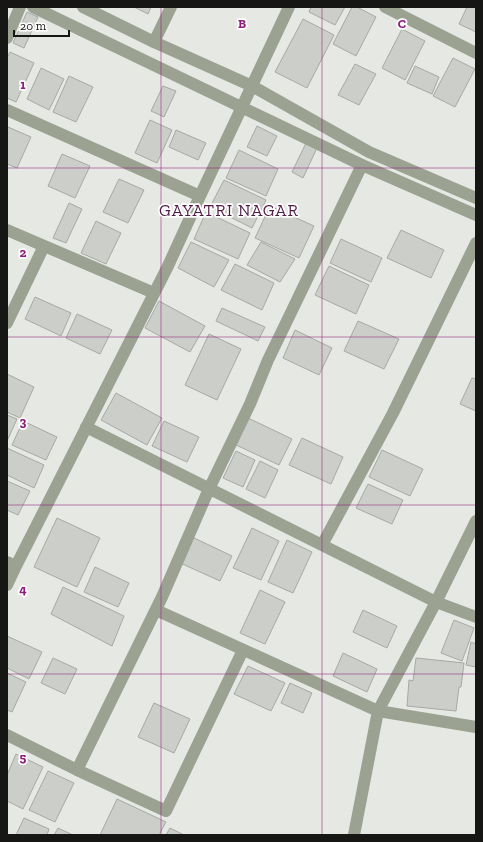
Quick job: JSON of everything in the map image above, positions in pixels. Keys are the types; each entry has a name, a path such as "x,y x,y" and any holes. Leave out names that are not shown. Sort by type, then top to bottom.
{"street":[{"path":"7,38 20,7"},
{"path":"33,7 362,166 476,215"},
{"path":"83,7 154,42 252,86 369,152 476,198"},
{"path":"154,42 171,7"},
{"path":"7,585 11,564 86,427 168,266 289,7"},
{"path":"385,7 476,53"},
{"path":"7,110 200,196"},
{"path":"77,770 156,610 209,488 250,404 268,360 362,166"},
{"path":"7,230 154,293"},
{"path":"322,545 393,413 476,243"},
{"path":"7,323 44,246"},
{"path":"86,427 436,602 476,617"},
{"path":"354,835 378,711 436,602 476,521"},
{"path":"156,610 378,711 476,727"},
{"path":"7,735 77,770 166,811 243,650"}],"building":[{"path":"134,7 151,7 148,14"},
{"path":"311,7 345,7 335,25 309,12"},
{"path":"352,7 357,7 376,17 356,56 333,44"},
{"path":"467,7 476,7 476,32 459,24"},
{"path":"27,12 38,17 24,48 13,43"},
{"path":"303,19 334,35 307,88 275,72"},
{"path":"402,29 425,41 405,80 382,68"},
{"path":"10,52 34,63 16,102 7,98 7,58"},
{"path":"453,58 475,69 455,107 433,96"},
{"path":"355,64 376,74 359,105 338,95"},
{"path":"415,66 439,77 432,94 407,83"},
{"path":"41,68 64,79 49,110 27,99"},
{"path":"69,76 93,87 76,122 53,112"},
{"path":"163,86 176,91 164,117 151,111"},
{"path":"150,120 172,130 157,163 135,153"},
{"path":"257,126 277,136 267,156 247,147"},
{"path":"8,127 31,137 17,168 7,164"},
{"path":"176,130 206,143 198,160 169,147"},
{"path":"306,143 317,148 303,178 292,172"},
{"path":"239,150 278,169 266,196 226,178"},
{"path":"62,154 90,166 75,198 48,186"},
{"path":"119,179 144,190 128,223 103,212"},
{"path":"224,180 266,200 252,228 210,207"},
{"path":"69,203 82,209 66,243 53,238"},
{"path":"270,206 314,226 299,258 255,238"},
{"path":"206,212 250,233 238,259 194,239"},
{"path":"96,221 121,233 106,264 81,253"},
{"path":"401,230 444,250 431,278 387,258"},
{"path":"341,239 382,258 371,282 330,263"},
{"path":"191,242 229,260 214,287 178,268"},
{"path":"261,242 295,259 280,282 247,265"},
{"path":"235,264 274,283 262,310 221,290"},
{"path":"329,266 369,285 356,314 315,295"},
{"path":"35,297 71,313 61,336 25,319"},
{"path":"159,301 205,326 190,352 145,328"},
{"path":"222,308 265,327 258,341 216,321"},
{"path":"77,314 112,330 100,354 66,338"},
{"path":"358,321 399,339 384,369 344,351"},
{"path":"295,330 332,348 319,375 283,358"},
{"path":"209,334 241,349 217,400 185,385"},
{"path":"7,374 34,387 20,418 7,412"},
{"path":"472,378 476,379 476,411 460,404"},
{"path":"116,393 162,418 147,445 101,420"},
{"path":"7,415 17,419 7,441"},
{"path":"248,418 292,439 279,465 236,445"},
{"path":"23,421 57,437 46,460 12,445"},
{"path":"164,421 199,437 187,462 152,446"},
{"path":"302,438 343,457 331,484 289,465"},
{"path":"7,448 44,465 34,488 7,475"},
{"path":"382,450 423,469 410,496 369,477"},
{"path":"236,451 255,460 243,487 223,478"},
{"path":"260,461 278,470 265,498 246,489"},
{"path":"7,481 30,491 18,515 7,510"},
{"path":"368,484 403,500 392,524 356,508"},
{"path":"57,518 100,538 77,587 34,567"},
{"path":"252,528 279,541 261,580 233,568"},
{"path":"190,536 232,556 220,581 178,562"},
{"path":"287,540 312,552 293,593 268,582"},
{"path":"95,567 129,583 118,607 84,592"},
{"path":"63,587 124,616 112,646 51,614"},
{"path":"260,590 285,602 265,644 240,633"},
{"path":"363,610 397,626 387,648 353,632"},
{"path":"454,620 474,628 462,661 441,653"},
{"path":"7,636 42,652 29,679 7,668"},
{"path":"471,642 476,644 476,667 466,665"},
{"path":"343,653 377,669 367,692 333,676"},
{"path":"53,658 77,669 65,694 41,683"},
{"path":"416,658 464,663 456,711 407,706 409,680 413,681"},
{"path":"248,666 285,683 271,711 234,694"},
{"path":"7,673 26,682 12,712 7,710"},
{"path":"290,683 312,693 303,713 281,703"},
{"path":"154,703 190,719 174,753 138,737"},
{"path":"16,754 43,767 23,809 7,801 7,775"},
{"path":"48,771 74,783 55,822 29,810"},
{"path":"117,799 166,822 159,835 100,835"},
{"path":"24,818 49,829 47,835 16,835"},
{"path":"58,828 73,835 54,835"},
{"path":"170,828 184,835 166,835"}],"district":[{"name":"GAYATRI NAGAR","path":"229,210"}]}
